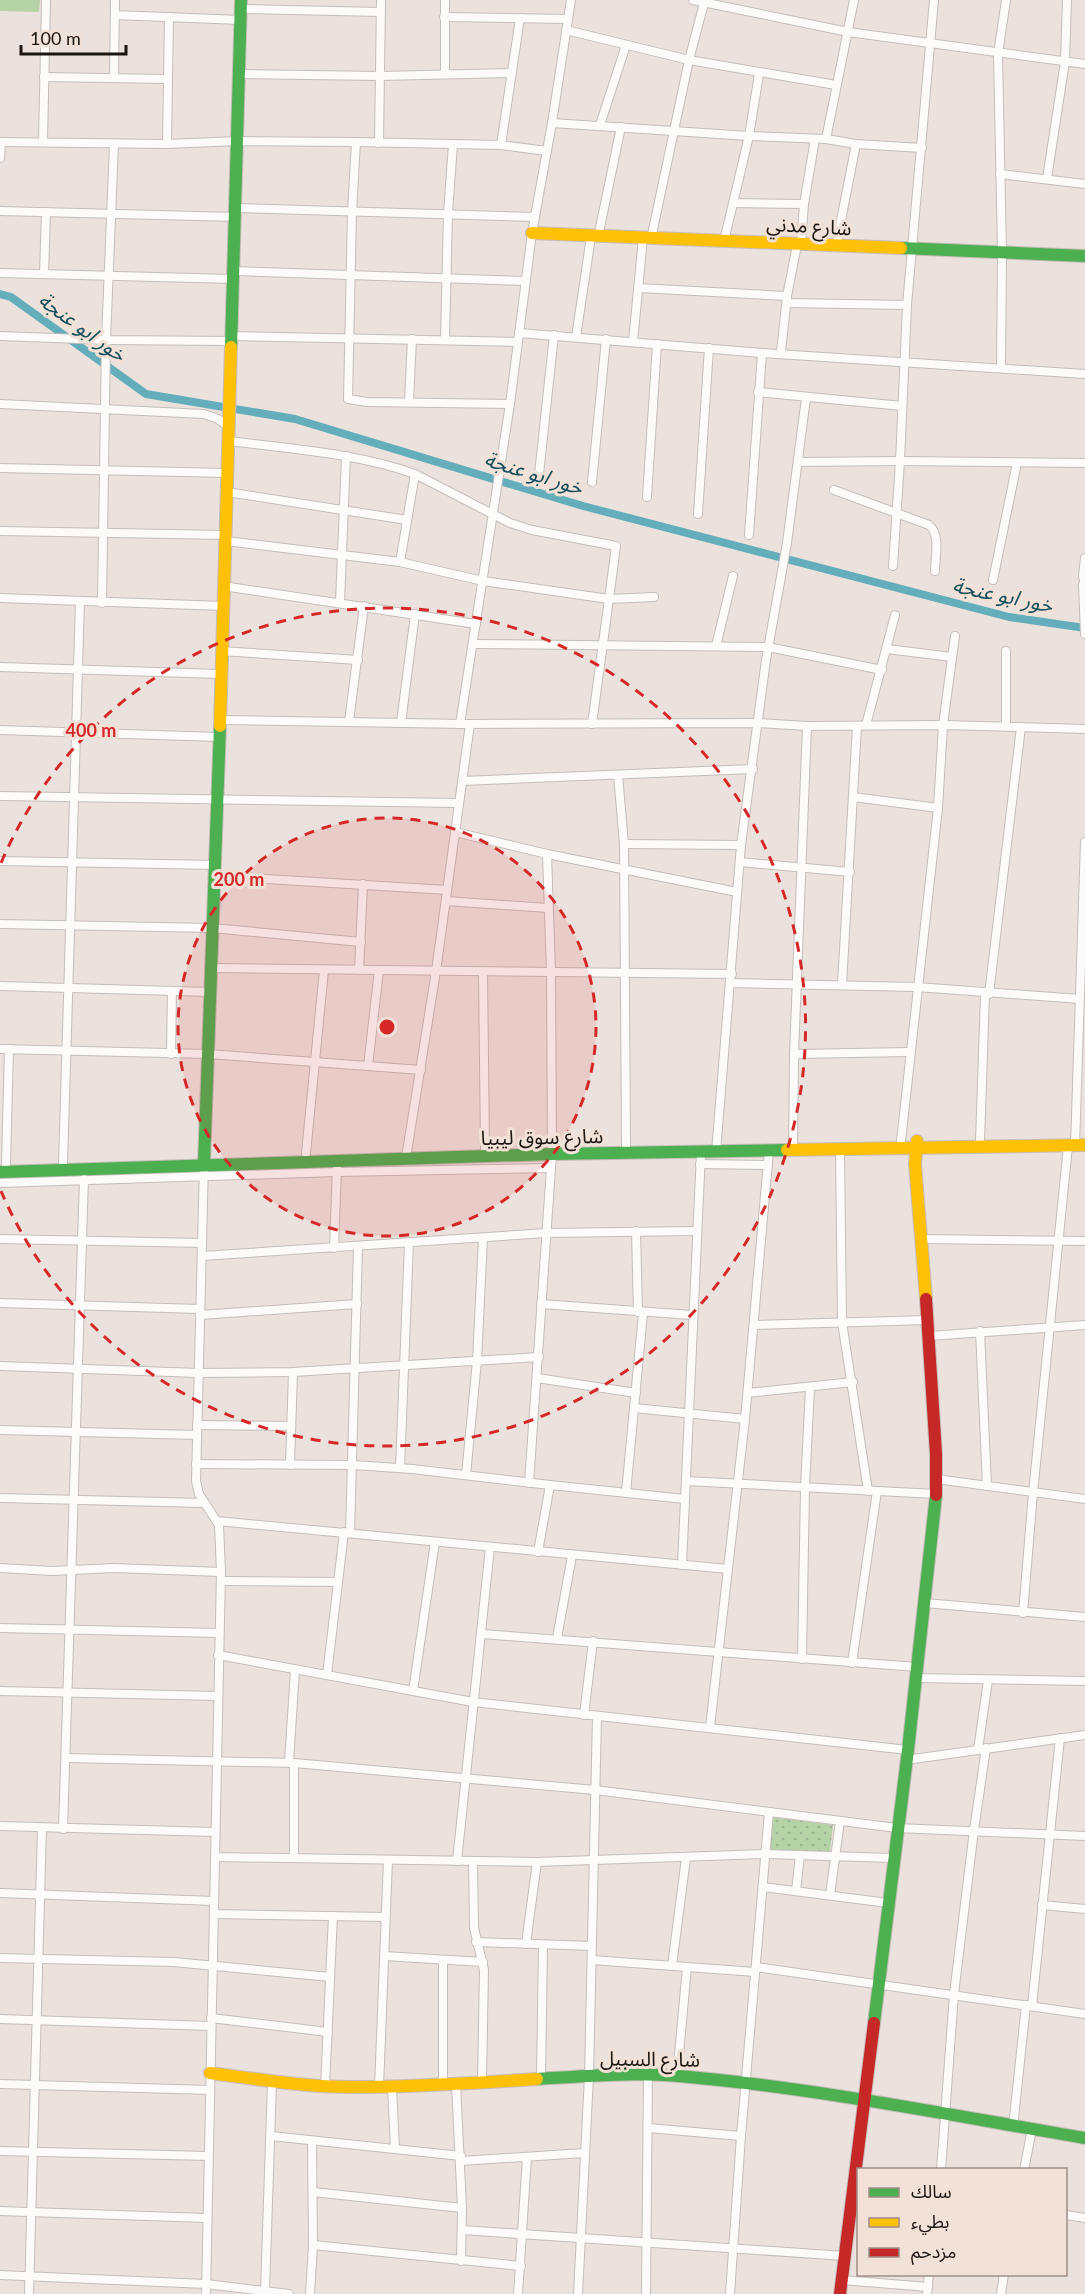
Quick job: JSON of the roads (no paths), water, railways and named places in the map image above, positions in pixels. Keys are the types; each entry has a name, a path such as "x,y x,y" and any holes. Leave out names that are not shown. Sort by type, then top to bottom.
{"street":[{"path":"43,142 46,0"},
{"path":"114,78 115,0"},
{"path":"379,143 381,0"},
{"path":"445,0 445,73"},
{"path":"460,724 510,405 532,233 571,0"},
{"path":"693,0 848,32 1085,64"},
{"path":"826,139 854,0"},
{"path":"893,566 907,305 934,0"},
{"path":"1001,368 1002,252 998,54 1006,0"},
{"path":"1047,178 1065,62 1068,0"},
{"path":"633,342 647,239 704,3"},
{"path":"115,15 169,16 241,10 381,12"},
{"path":"206,2294 221,1577 220,1534 217,1521 197,1488 196,1464 210,968 216,871 220,674 230,431 241,10"},
{"path":"167,144 169,16"},
{"path":"444,17 568,19"},
{"path":"501,145 520,18"},
{"path":"566,30 689,60 759,74 836,85"},
{"path":"600,124 626,45"},
{"path":"240,74 380,76 513,73"},
{"path":"724,241 749,136 759,74"},
{"path":"44,76 167,79"},
{"path":"552,123 826,139 856,144 922,148"},
{"path":"576,337 595,237 621,126"},
{"path":"781,352 787,299 799,245 814,139"},
{"path":"0,158 0,142 167,144 238,141 356,142 501,145 547,151"},
{"path":"356,142 352,212 348,399 367,402 409,401 510,405"},
{"path":"102,603 106,340 113,213 114,144"},
{"path":"445,339 448,213 453,144"},
{"path":"836,246 856,144"},
{"path":"1000,174 1085,184"},
{"path":"734,203 804,204"},
{"path":"0,211 448,213 535,217"},
{"path":"44,274 46,212"},
{"name":"شارع مدني","path":"532,233 1085,256"},
{"path":"0,273 109,276 351,275 525,281"},
{"path":"639,288 907,305"},
{"path":"519,333 762,353 781,352 1085,374"},
{"path":"539,474 554,335"},
{"path":"0,336 106,340 350,337 517,342"},
{"path":"409,401 412,339"},
{"path":"592,482 606,339"},
{"path":"647,497 657,344"},
{"path":"698,514 709,348"},
{"path":"749,535 762,353"},
{"path":"758,392 902,406"},
{"path":"716,1148 741,845 768,646 806,398"},
{"path":"0,404 204,414 218,419 230,431 399,468 510,523 532,530 616,546 592,724"},
{"path":"340,602 346,456"},
{"path":"798,462 900,460 1017,464 1085,463"},
{"path":"993,580 1017,464"},
{"path":"0,468 228,473"},
{"path":"400,562 415,474"},
{"path":"834,490 929,525 935,530 935,571"},
{"path":"227,492 407,520"},
{"path":"0,531 226,538 400,562 483,581 609,599 654,597"},
{"path":"1085,558 1085,634"},
{"path":"716,646 733,576"},
{"path":"224,586 476,624"},
{"path":"0,598 223,606"},
{"path":"63,1163 80,601"},
{"path":"349,721 364,606"},
{"path":"401,723 415,614"},
{"path":"866,725 896,615"},
{"path":"901,1141 938,808 943,725 955,636"},
{"path":"474,644 768,646 882,670"},
{"path":"887,649 952,657"},
{"path":"221,651 358,660"},
{"path":"1006,651 1006,726"},
{"path":"0,667 220,674"},
{"path":"220,720 460,724 759,723 807,726 943,725 1085,729"},
{"path":"407,1154 436,971 470,724"},
{"path":"793,1147 794,1054 807,726"},
{"path":"842,984 850,872 856,726"},
{"path":"980,1140 987,994 1021,727"},
{"path":"0,730 219,737"},
{"path":"462,781 753,769"},
{"path":"618,775 624,844 626,1146"},
{"path":"0,796 458,803"},
{"path":"853,797 938,808"},
{"path":"454,832 547,854 737,892"},
{"path":"1023,1613 1057,1241 1078,1143 1085,842"},
{"path":"624,844 741,845"},
{"path":"529,1483 552,1151 551,972 547,854"},
{"path":"0,861 216,871 447,890"},
{"path":"740,862 850,872"},
{"path":"359,970 363,884"},
{"path":"446,901 548,908"},
{"path":"0,924 213,928 361,942"},
{"path":"210,968 624,972 797,984 917,987 987,994 1080,999"},
{"path":"306,1153 324,970"},
{"path":"368,1066 380,970"},
{"path":"483,972 485,1149"},
{"path":"0,986 210,992"},
{"path":"171,1054 172,991"},
{"path":"2,1167 4,1049 208,1054 421,1070"},
{"path":"794,1054 910,1052"},
{"name":"شارع سوق ليبيا","path":"2,1167 63,1163 204,1166 306,1153 407,1154 552,1151 626,1146 769,1151 793,1147 840,1150 980,1140 1078,1143"},
{"name":"شارع سوق ليبيا","path":"2,1167 337,1166 407,1154 485,1149 701,1159 716,1148 793,1147 901,1141 917,1145 1078,1143"},
{"path":"840,2294 917,1672 936,1494 917,1145"},
{"path":"840,1150 842,1322 873,1491 852,1663"},
{"path":"710,1727 748,1393 769,1151"},
{"path":"682,1565 701,1159 768,1165"},
{"path":"0,1183 84,1179 204,1166"},
{"path":"334,1248 337,1166 551,1168"},
{"path":"63,1828 84,1179"},
{"path":"626,1493 636,1394 640,1313 636,1231"},
{"path":"202,1256 546,1233 697,1232"},
{"path":"466,1475 477,1362 483,1238"},
{"path":"0,1239 202,1243"},
{"path":"922,1239 1085,1241"},
{"path":"400,1468 409,1243"},
{"path":"327,1675 338,1582 347,1533 353,1465 358,1247"},
{"path":"0,1303 200,1312 357,1304"},
{"path":"541,1304 692,1316"},
{"path":"754,1325 928,1320"},
{"path":"929,1336 1085,1325"},
{"path":"980,1331 987,1486"},
{"path":"0,1366 199,1373 292,1372 539,1357"},
{"path":"290,1465 292,1372"},
{"path":"537,1378 636,1394"},
{"path":"748,1393 853,1382"},
{"path":"802,1659 805,1486 810,1388"},
{"path":"634,1408 745,1419"},
{"path":"197,1425 291,1426"},
{"path":"0,1430 197,1435"},
{"path":"196,1464 353,1465 400,1468 685,1499"},
{"path":"936,1479 1085,1499"},
{"path":"686,1481 936,1494"},
{"path":"538,1552 550,1485"},
{"path":"0,1498 204,1503"},
{"path":"217,1521 728,1569"},
{"path":"413,1691 435,1542"},
{"path":"457,1861 490,1547"},
{"path":"557,1638 572,1556"},
{"path":"0,1568 72,1570 114,1568 221,1577 338,1582"},
{"path":"925,1603 1085,1617"},
{"path":"0,1628 219,1633"},
{"path":"482,1634 557,1638 852,1663 988,1680 1085,1682"},
{"path":"584,1714 593,1641"},
{"path":"218,1655 473,1702 710,1727 907,1755 982,1749 1085,1735"},
{"path":"294,1857 291,1762 295,1670"},
{"path":"941,2168 954,1994 974,1830 988,1680"},
{"path":"0,1691 217,1696"},
{"path":"578,2294 589,2076 597,1716"},
{"path":"1013,2127 1042,1905 1060,1738"},
{"path":"66,1758 291,1762 595,1790 897,1828 1085,1836"},
{"path":"730,2294 769,1812"},
{"path":"830,1895 840,1821"},
{"path":"0,1826 215,1832"},
{"path":"29,2294 42,1828"},
{"path":"215,1857 537,1862 595,1862 765,1854 893,1858"},
{"path":"796,1891 800,1855"},
{"path":"672,1966 686,1858"},
{"path":"388,1860 384,1956 385,2087 395,2149"},
{"path":"473,1861 474,1928 483,1962 482,2082"},
{"path":"526,1944 537,1862"},
{"path":"763,1887 888,1903"},
{"path":"0,1893 214,1901"},
{"path":"1042,1905 1085,1909"},
{"path":"214,1914 385,1917"},
{"path":"325,2086 333,1916"},
{"path":"476,1942 592,1946"},
{"path":"541,2078 543,1945"},
{"path":"384,1956 483,1962"},
{"path":"0,1958 148,1961 330,1977"},
{"path":"443,1960 443,2085"},
{"path":"592,1960 756,1970 954,1994 1085,2014"},
{"path":"677,2076 687,1967"},
{"path":"0,2019 211,2022 328,2032"},
{"name":"شارع السبيل","path":"210,2073 272,2082 385,2087 589,2076 677,2076 747,2084 1085,2138"},
{"path":"646,2294 648,2075"},
{"path":"265,2291 272,2136 272,2082"},
{"path":"0,2084 210,2090"},
{"path":"456,2084 461,2158 461,2261"},
{"path":"648,2128 741,2136"},
{"path":"1024,2168 1032,2130"},
{"path":"272,2136 461,2158 584,2153"},
{"path":"310,2294 313,2245 312,2141"},
{"path":"0,2151 208,2157"},
{"path":"518,2294 527,2157"},
{"path":"313,2192 462,2208"},
{"path":"0,2211 206,2218"},
{"path":"1067,2215 1085,2218"},
{"path":"462,2230 845,2256"},
{"path":"313,2245 521,2266"},
{"path":"0,2275 206,2284 289,2294"},
{"path":"1001,2294 1004,2276"},
{"path":"842,2280 928,2290"}],"waterway":[{"name":"خور ابو عنجة","path":"0,294 11,297 146,394 295,419 583,506 1009,617 1085,628"}]}
